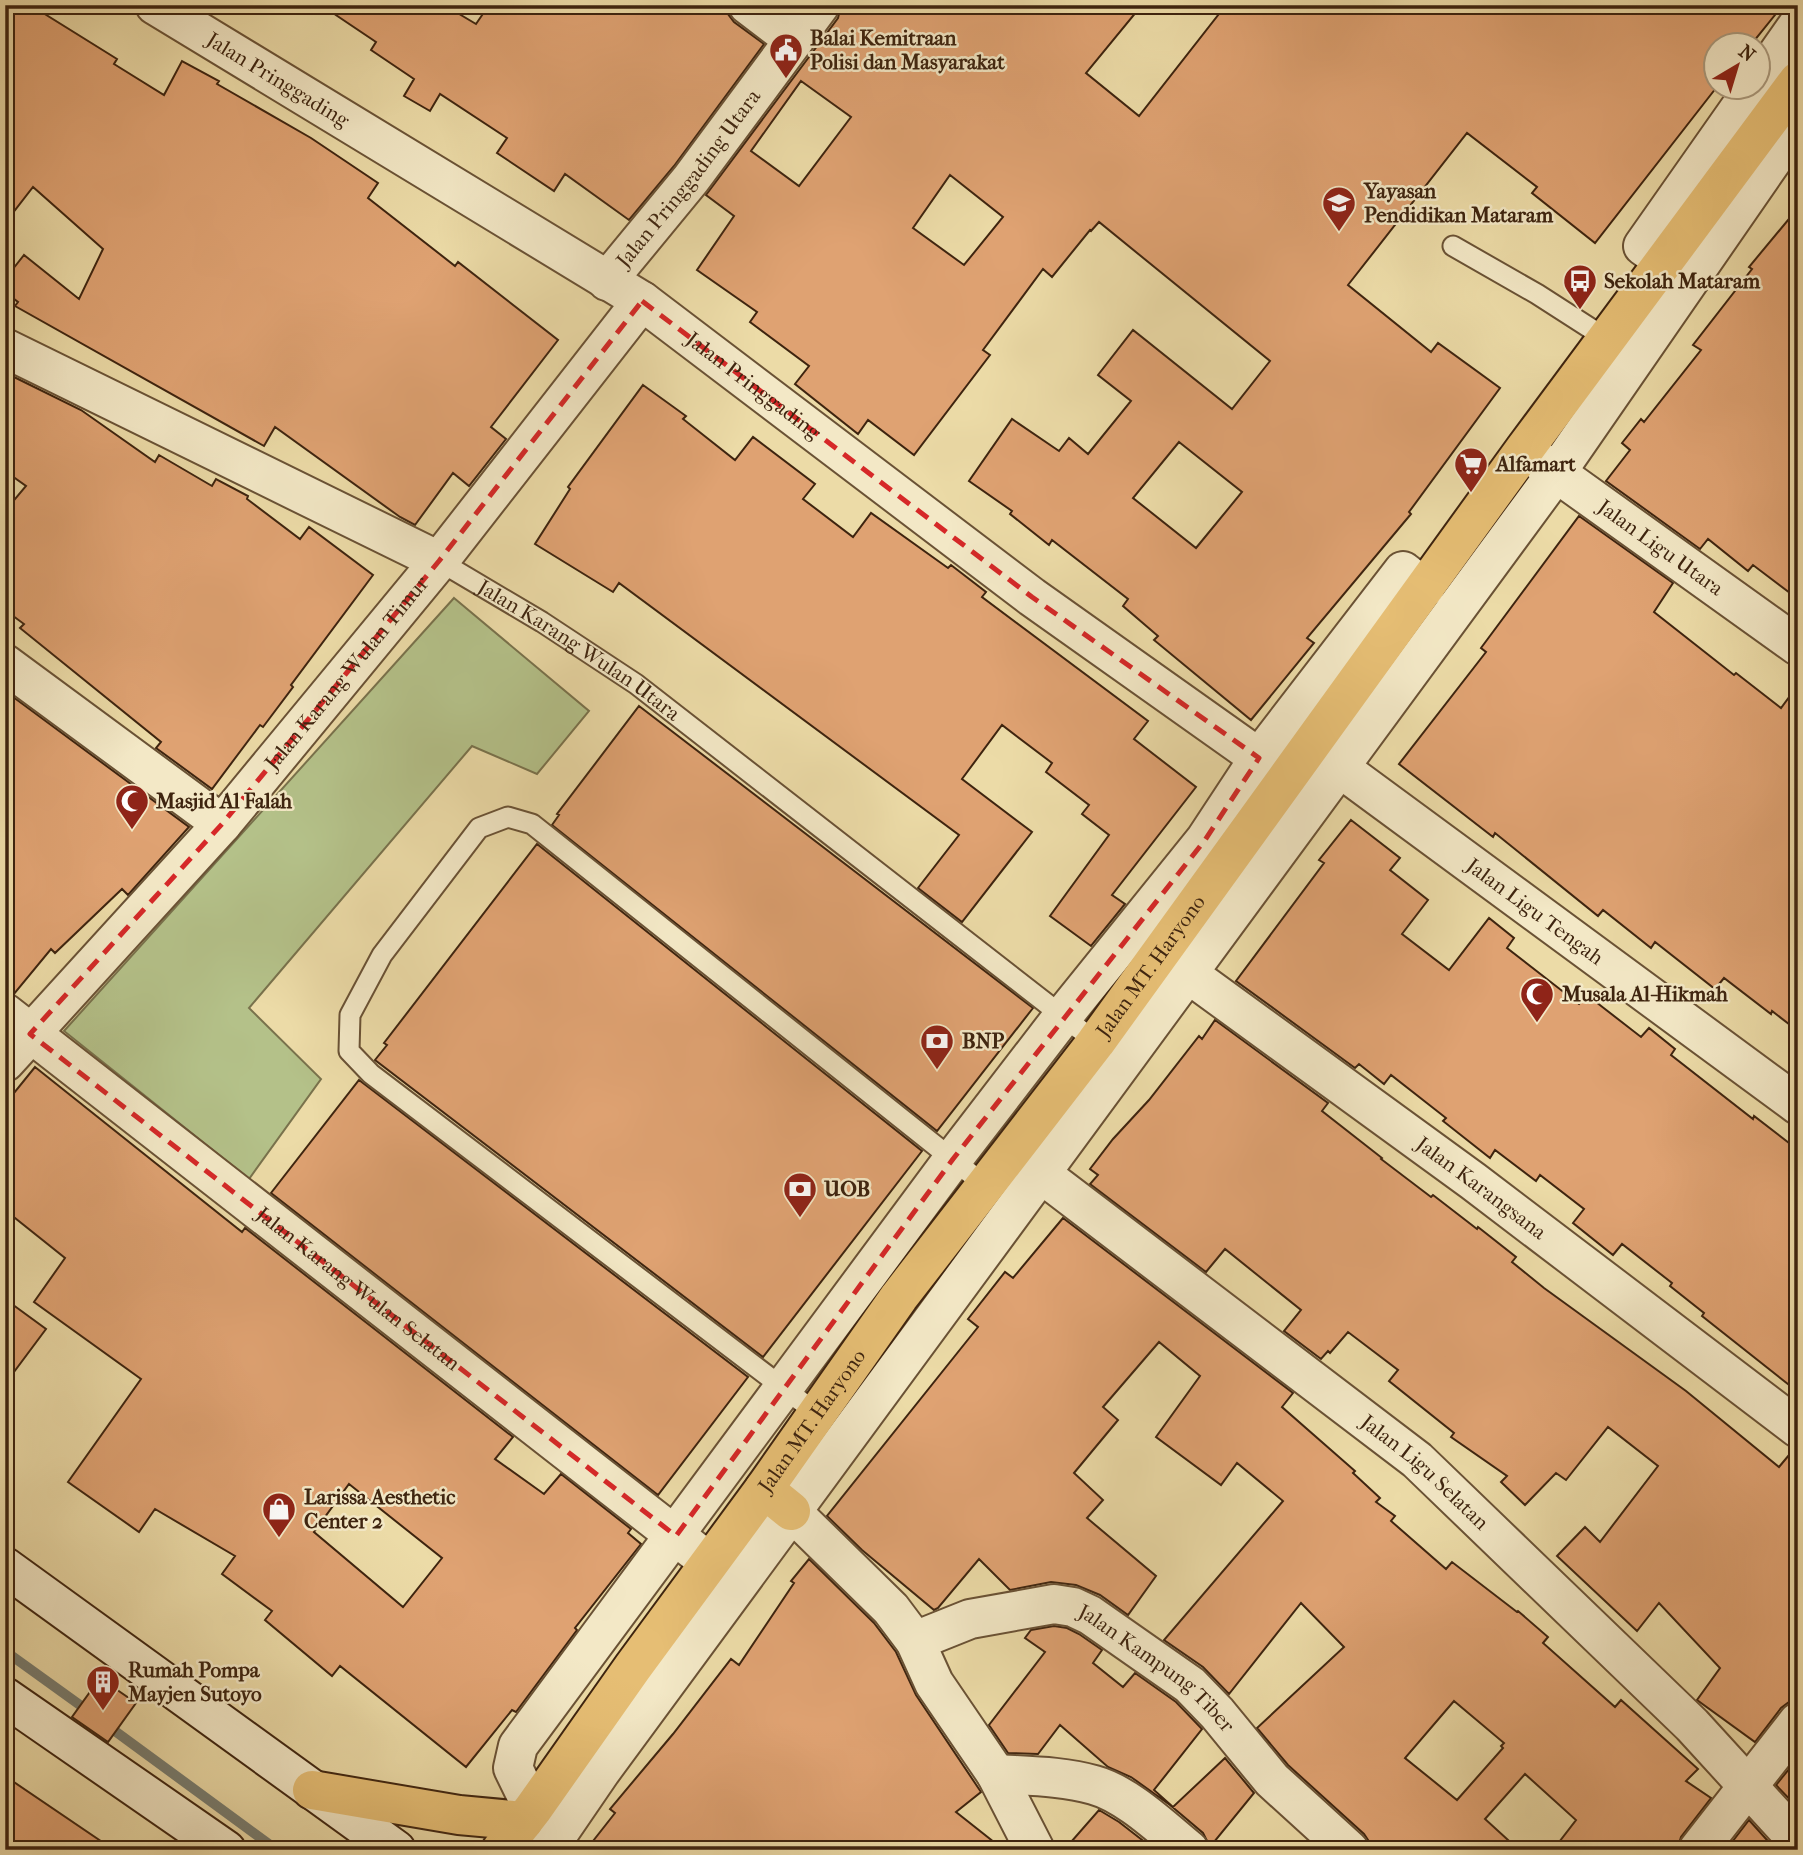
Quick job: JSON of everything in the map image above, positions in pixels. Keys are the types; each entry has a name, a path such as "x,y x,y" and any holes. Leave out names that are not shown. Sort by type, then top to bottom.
{"main road":[{"name":"Jalan MT. Haryono","path":"526,1832 710,1563 777,1500 816,1413 899,1297 970,1236 986,1186 1026,1162 1097,1042 1175,964 1217,850 1411,639 1414,580 1524,450 1542,406 1606,360 1654,253 1782,95"},
{"path":"312,1790 459,1815 526,1832"}],"street":[{"name":"Jalan Pringgading","path":"155,5 642,301 1032,597 1259,758"},
{"path":"748,5 794,40"},
{"name":"Jalan Pringgading Utara","path":"607,281 691,179 820,5"},
{"path":"1414,580 1259,758 1217,850 1063,1016 953,1159 518,1746 513,1769 526,1832 601,1771 777,1500 847,1435 970,1236 1175,964 1340,768 1411,639 1556,473 1606,360 1782,95 1798,25"},
{"name":"Jalan Karang Wulan Timur","path":"5,1062 18,1023 222,824 439,561 642,301"},
{"name":"Jalan Karang Wulan Utara","path":"5,348 439,561"},
{"name":"Jalan Ligu Utara","path":"1524,450 1798,646"},
{"path":"5,664 222,824"},
{"path":"1259,758 1302,759 1340,768"},
{"name":"Jalan Ligu Tengah","path":"1340,768 1798,1105"},
{"name":"Jalan Karangsana","path":"1175,964 1473,1181 1798,1428"},
{"name":"Jalan Karang Wulan Selatan","path":"18,1023 710,1563"},
{"name":"Jalan Ligu Selatan","path":"1026,1162 1417,1460 1692,1725 1798,1841"},
{"path":"777,1500 891,1609 915,1641 934,1683 996,1774 1035,1850"},
{"path":"5,1567 396,1850"},
{"name":"Jalan Kampung Tiber","path":"915,1641 970,1619 1055,1604 1073,1607 1090,1615 1190,1685 1217,1713 1272,1780 1349,1850"},
{"path":"5,1697 226,1850"},
{"path":"1698,1850 1798,1722"},
{"path":"996,1774 1068,1779 1097,1785 1121,1797 1189,1850"}],"lane":[{"path":"1453,246 1537,293 1606,360"},
{"name":"Jalan Karang Wulan Utara","path":"439,561 541,622 636,684 1097,1042"},
{"path":"847,1435 782,1389 371,1074 356,1059 349,1051 350,1015 382,955 479,828 508,817 532,824 986,1186"}],"highlighted area":[{"path":"642,301 1032,597 1259,758 1205,840 953,1159 676,1536 30,1034 222,824 439,561"}],"green space":[{"path":"454,598 589,711 537,774 472,746 249,1008 321,1079 249,1179 64,1031"}],"building":[{"path":"321,5 444,5 476,24 489,5 727,5 728,14 734,22 764,44 674,166 629,220 565,174 554,191 497,153 507,138 440,94 430,111 404,96 414,79 371,50 376,42"},
{"path":"841,5 1142,5 1086,73 1139,116 1226,5 1783,5 1761,32 1702,32 1702,102 1705,102 1595,243 1532,193 1537,187 1467,133 1348,285 1431,352 1438,343 1500,388 1409,512 1411,514 1307,638 1314,643 1251,720 1154,640 1158,636 1123,606 1128,599 1052,540 1049,545 1010,514 1012,511 969,481 1012,419 1059,451 1069,438 1088,454 1131,401 1098,375 1133,330 1232,409 1270,361 1099,222 1052,277 1043,269 983,350 990,355 914,455 868,420 858,434 795,384 809,366 750,322 757,312 697,270 734,216 706,195 838,18","holes":["801,81 851,117 799,186 751,151","950,175 1003,217 964,265 913,228","1179,442 1242,492 1196,548 1133,498"]},
{"path":"5,6 35,8 117,59 114,64 164,95 182,61 219,81 217,84 311,138 378,183 368,198 455,266 458,262 558,340 491,427 506,439 469,486 453,473 415,525 275,427 264,446 15,306 18,302 5,292 5,279 24,255 79,299 103,249 33,187 5,223"},
{"path":"1798,208 1798,599 1753,565 1748,571 1708,539 1700,549 1606,481 1630,450 1622,443 1641,419 1644,422 1701,350 1693,345 1752,269 1749,267"},
{"path":"14,377 81,410 155,462 159,455 212,486 216,479 248,496 247,499 300,539 309,527 373,575 263,727 260,725 212,789 156,748 161,742 20,628 24,624 5,610 5,511 26,486 5,471 5,388"},
{"path":"643,385 686,416 683,419 735,460 753,437 815,484 803,499 853,537 871,513 948,568 951,565 986,592 982,597 1148,721 1134,739 1196,787 1112,895 1125,904 1091,946 1050,916 1109,835 1082,814 1089,805 1046,772 1052,763 1002,725 962,779 1032,832 962,922 918,888 959,835 619,583 613,592 535,544 570,489 568,487"},
{"path":"1579,516 1673,583 1654,612 1734,675 1736,673 1781,708 1798,685 1798,1031 1724,978 1715,989 1655,942 1651,948 1603,910 1598,916 1495,833 1493,837 1399,764 1486,652 1481,648"},
{"path":"5,691 189,827 128,895 122,889 55,953 51,949 14,994 5,992"},
{"path":"639,706 1033,1008 937,1131 552,825 559,815 557,814"},
{"path":"1351,820 1400,858 1390,870 1428,900 1402,934 1449,970 1489,918 1514,938 1507,948 1579,1004 1587,995 1641,1037 1649,1028 1675,1049 1671,1055 1753,1119 1754,1116 1798,1150 1798,1392 1702,1316 1704,1313 1670,1286 1672,1283 1622,1244 1613,1255 1573,1223 1584,1209 1540,1175 1536,1181 1495,1150 1490,1158 1443,1121 1446,1118 1391,1075 1384,1084 1359,1064 1355,1068 1236,981 1324,863 1319,860"},
{"path":"537,844 922,1151 763,1357 375,1060 387,1045 384,1043"},
{"path":"1215,1020 1328,1103 1322,1111 1381,1159 1431,1197 1433,1195 1477,1229 1478,1227 1516,1257 1512,1262 1544,1288 1686,1391 1779,1467 1794,1449 1798,1449 1798,1701 1789,1702 1781,1708 1755,1742 1697,1700 1720,1668 1659,1603 1637,1631 1557,1556 1585,1527 1600,1542 1658,1466 1608,1427 1566,1480 1556,1473 1525,1505 1501,1482 1507,1476 1451,1437 1454,1433 1389,1381 1398,1370 1348,1332 1330,1353 1328,1351 1321,1359 1284,1331 1301,1310 1225,1249 1206,1272 1090,1184 1098,1175 1090,1169 1199,1036 1202,1039"},
{"path":"35,1067 242,1232 245,1228 513,1437 495,1459 544,1494 561,1474 631,1529 628,1533 641,1544 575,1628 577,1630 516,1712 512,1710 466,1767 340,1666 332,1676 265,1620 272,1611 222,1574 235,1556 155,1509 139,1532 68,1482 141,1379 34,1302 65,1258 5,1210 5,1104","holes":["349,1484 442,1558 403,1607 314,1532"]},
{"path":"359,1080 748,1377 658,1495 271,1193"},
{"path":"1063,1218 1293,1393 1282,1407 1355,1471 1353,1473 1380,1498 1376,1502 1395,1516 1391,1521 1446,1569 1452,1562 1518,1611 1548,1637 1543,1643 1615,1707 1621,1700 1698,1769 1686,1781 1711,1798 1681,1837 1677,1850 1553,1850 1576,1820 1525,1774 1485,1819 1519,1850 1370,1850 1370,1843 1364,1834 1288,1765 1257,1728 1344,1647 1301,1603 1229,1694 1203,1667 1164,1640 1283,1501 1237,1463 1221,1485 1156,1437 1200,1376 1159,1342 1103,1407 1118,1420 1074,1473 1103,1500 1087,1518 1156,1576 1128,1615 1100,1595 1076,1585 1051,1582 1010,1590 979,1559 934,1610 862,1550 827,1516 978,1327 968,1319 1005,1272 1013,1278","holes":["1454,1701 1504,1743 1501,1746 1503,1748 1457,1800 1405,1758"]},
{"path":"5,1299 46,1329 5,1384"},
{"path":"809,1559 874,1623 896,1652 916,1695 981,1792 956,1812 1004,1850 586,1850 615,1813 610,1809 731,1659 739,1665 794,1583 791,1581"},
{"path":"1054,1626 1079,1634 1102,1650 1093,1663 1123,1687 1135,1673 1176,1702 1202,1729 1154,1790 1173,1807 1225,1758 1254,1793 1210,1847 1203,1833 1170,1805 1131,1777 1108,1767 1060,1725 1038,1754 1008,1753 989,1725 1045,1652 1025,1638 1031,1630"},
{"name":"Rumah Pompa Mayjen Sutoyo","path":"100,1678 136,1703 108,1742 72,1717"},
{"path":"1798,1758 1798,1808 1776,1785"},
{"path":"5,1776 114,1850 5,1850"},
{"path":"1099,1810 1119,1822 1155,1850 1064,1850"},
{"path":"1749,1820 1776,1850 1726,1850"}],"waterway":[{"path":"5,1651 91,1713"},
{"path":"104,1723 277,1850"}],"place":[{"name":"Balai Kemitraan Polisi dan Masyarakat","path":"786,80"},
{"name":"Yayasan Pendidikan Mataram","path":"1339,233"},
{"name":"Sekolah Mataram","path":"1580,311"},
{"name":"Alfamart","path":"1471,494"},
{"name":"Masjid Al Falah","path":"132,831"},
{"name":"Musala Al-Hikmah","path":"1537,1024"},
{"name":"BNP","path":"937,1071"},
{"name":"UOB","path":"800,1219"},
{"name":"Larissa Aesthetic Center 2","path":"279,1539"},
{"name":"Rumah Pompa Mayjen Sutoyo","path":"103,1712"}]}
